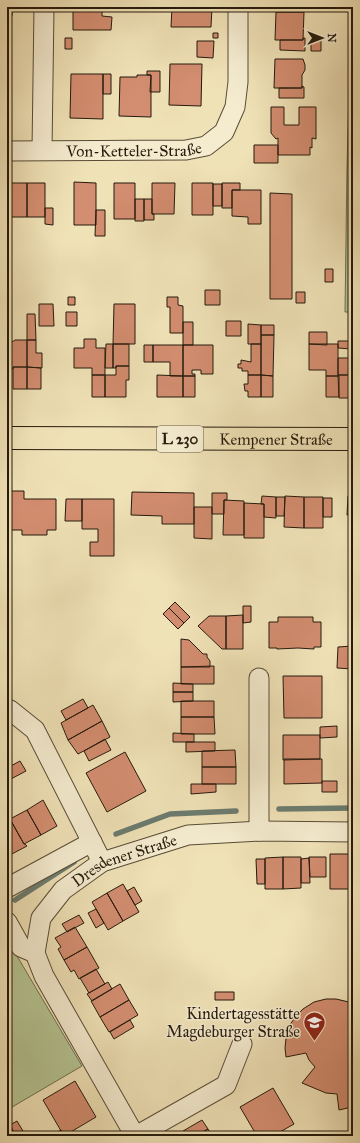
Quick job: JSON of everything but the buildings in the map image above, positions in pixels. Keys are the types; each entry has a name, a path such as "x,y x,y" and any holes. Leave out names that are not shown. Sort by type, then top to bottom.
{"main road":[{"name":"Kempener Straße","path":"7,438 353,438"}],"street":[{"path":"42,150 44,7"},
{"name":"Von-Ketteler-Straße","path":"7,151 186,150 206,146 224,132 235,107 238,82 238,7"},
{"path":"259,678 259,832"},
{"path":"7,709 35,730 102,862"},
{"name":"Dresdener Straße","path":"35,953 41,918 63,890 102,862 188,835 259,832 353,832"},
{"name":"Dresdener Straße","path":"7,888 92,842"},
{"path":"7,922 21,947 35,953 44,976 135,1136 226,1085 242,1044"}],"green space":[{"path":"351,7 353,7 353,312 345,312 347,167"},
{"path":"7,939 82,1066 7,1110"}],"waterway":[{"path":"279,809 353,808"},
{"path":"116,834 170,814 236,811"},
{"path":"15,900 74,862"}],"place":[{"name":"Kindertagesstätte Magdeburger Straße","path":"315,1042"}]}
